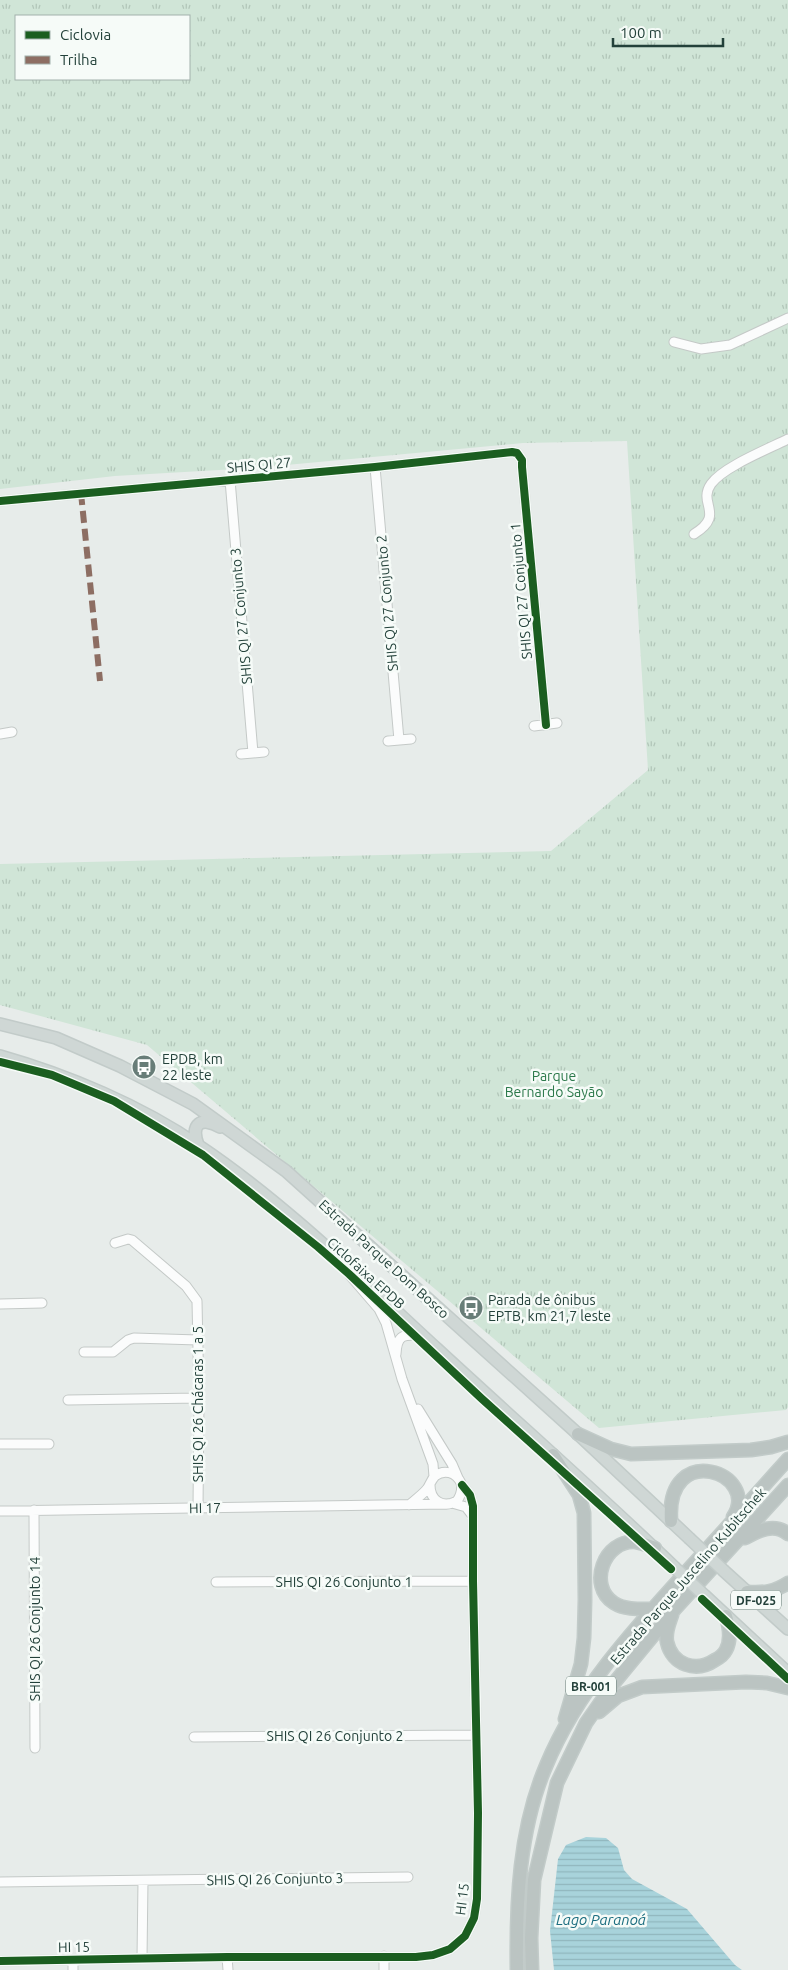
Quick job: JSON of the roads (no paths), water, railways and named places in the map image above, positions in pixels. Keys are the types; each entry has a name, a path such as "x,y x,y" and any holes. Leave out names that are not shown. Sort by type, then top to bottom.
{"highway":[{"path":"578,1434 611,1449 631,1454 751,1450 788,1442"},
{"path":"553,1455 579,1495 584,1514 584,1638 579,1671 566,1716 564,1730"},
{"name":"Estrada Parque Juscelino Kubitschek","path":"517,1970 516,1917 520,1869 525,1840 546,1766 564,1730 590,1687 624,1641 788,1459"},
{"path":"671,1521 670,1504 672,1494 677,1485 695,1471 707,1470 723,1474 733,1484 739,1500 737,1512 726,1528"},
{"name":"Estrada Parque Juscelino Kubitschek","path":"532,1970 531,1938 534,1880 557,1783 586,1723 614,1682 675,1609 788,1485"},
{"path":"736,1543 761,1529 784,1530 788,1534"},
{"path":"652,1609 624,1607 614,1603 605,1595 601,1585 600,1573 604,1560 612,1550 624,1544 635,1542 655,1548"},
{"path":"748,1592 763,1593 776,1591 788,1583"},
{"path":"675,1609 667,1629 667,1641 672,1654 680,1663 688,1665 709,1664 726,1650 730,1636 726,1616"},
{"path":"586,1723 618,1696 642,1687 746,1682 767,1683 788,1688"}],"main road":[{"name":"Estrada Parque Dom Bosco","path":"0,1024 56,1038 120,1066 194,1104 286,1171 578,1434 788,1629"},
{"name":"DF-025","path":"0,1056 25,1063 80,1084 136,1110 198,1145 263,1193 655,1548 788,1673"},
{"path":"198,1145 194,1132 196,1126 206,1121 216,1124 243,1139"}],"street":[{"path":"674,342 701,349 730,345 788,318"},
{"path":"694,534 705,528 709,521 711,512 707,497 711,484 737,465 788,439"},
{"name":"SHIS QI 27","path":"0,502 375,467 512,452 520,455"},
{"name":"SHIS QI 27 Conjunto 1","path":"520,455 546,725"},
{"name":"SHIS QI 27 Conjunto 2","path":"375,467 399,740"},
{"name":"SHIS QI 27 Conjunto 3","path":"230,480 253,753"},
{"path":"534,726 557,723"},
{"path":"0,731 12,732"},
{"path":"388,741 411,739"},
{"path":"241,754 264,752"},
{"name":"SHIS QI 26 Chácaras 1 a 5","path":"116,1243 128,1239 132,1240 186,1286 197,1300 199,1398 198,1508"},
{"path":"329,1251 379,1309 386,1323 408,1396 432,1459 430,1492 433,1498 439,1503 466,1508 473,1516"},
{"path":"0,1304 42,1302"},
{"path":"396,1357 398,1341 403,1336 408,1334 422,1336"},
{"path":"84,1352 113,1352 128,1340 134,1338 198,1340"},
{"name":"HI 15","path":"0,1961 433,1955 450,1949 465,1936 474,1918 478,1813 472,1501 442,1448 408,1396"},
{"path":"68,1400 199,1398"},
{"path":"0,1444 49,1444"},
{"path":"409,1505 440,1473 446,1472 453,1474 460,1481 460,1496 449,1504"},
{"name":"HI 17","path":"0,1511 449,1504"},
{"name":"SHIS QI 26 Conjunto 14","path":"34,1510 35,1748"},
{"name":"SHIS QI 26 Conjunto 1","path":"216,1582 473,1581"},
{"name":"SHIS QI 26 Conjunto 2","path":"194,1737 476,1735"},
{"name":"SHIS QI 26 Conjunto 3","path":"0,1882 408,1877"},
{"path":"142,1958 143,1881"},
{"path":"384,1956 384,1970"},
{"path":"227,1957 228,1970"},
{"path":"73,1960 73,1970"}],"water":[{"name":"Lago Paranoá","path":"586,1837 606,1838 618,1848 624,1870 632,1879 687,1909 735,1965 742,1970 554,1970 550,1931 558,1859 566,1845"}],"place":[{"name":"EPDB, km 22 leste","path":"144,1067"},
{"name":"Parada de ônibus EPTB, km 21,7 leste","path":"471,1308"}],"park label":[{"name":"Parque Bernardo Sayão","path":"554,1084"}]}
